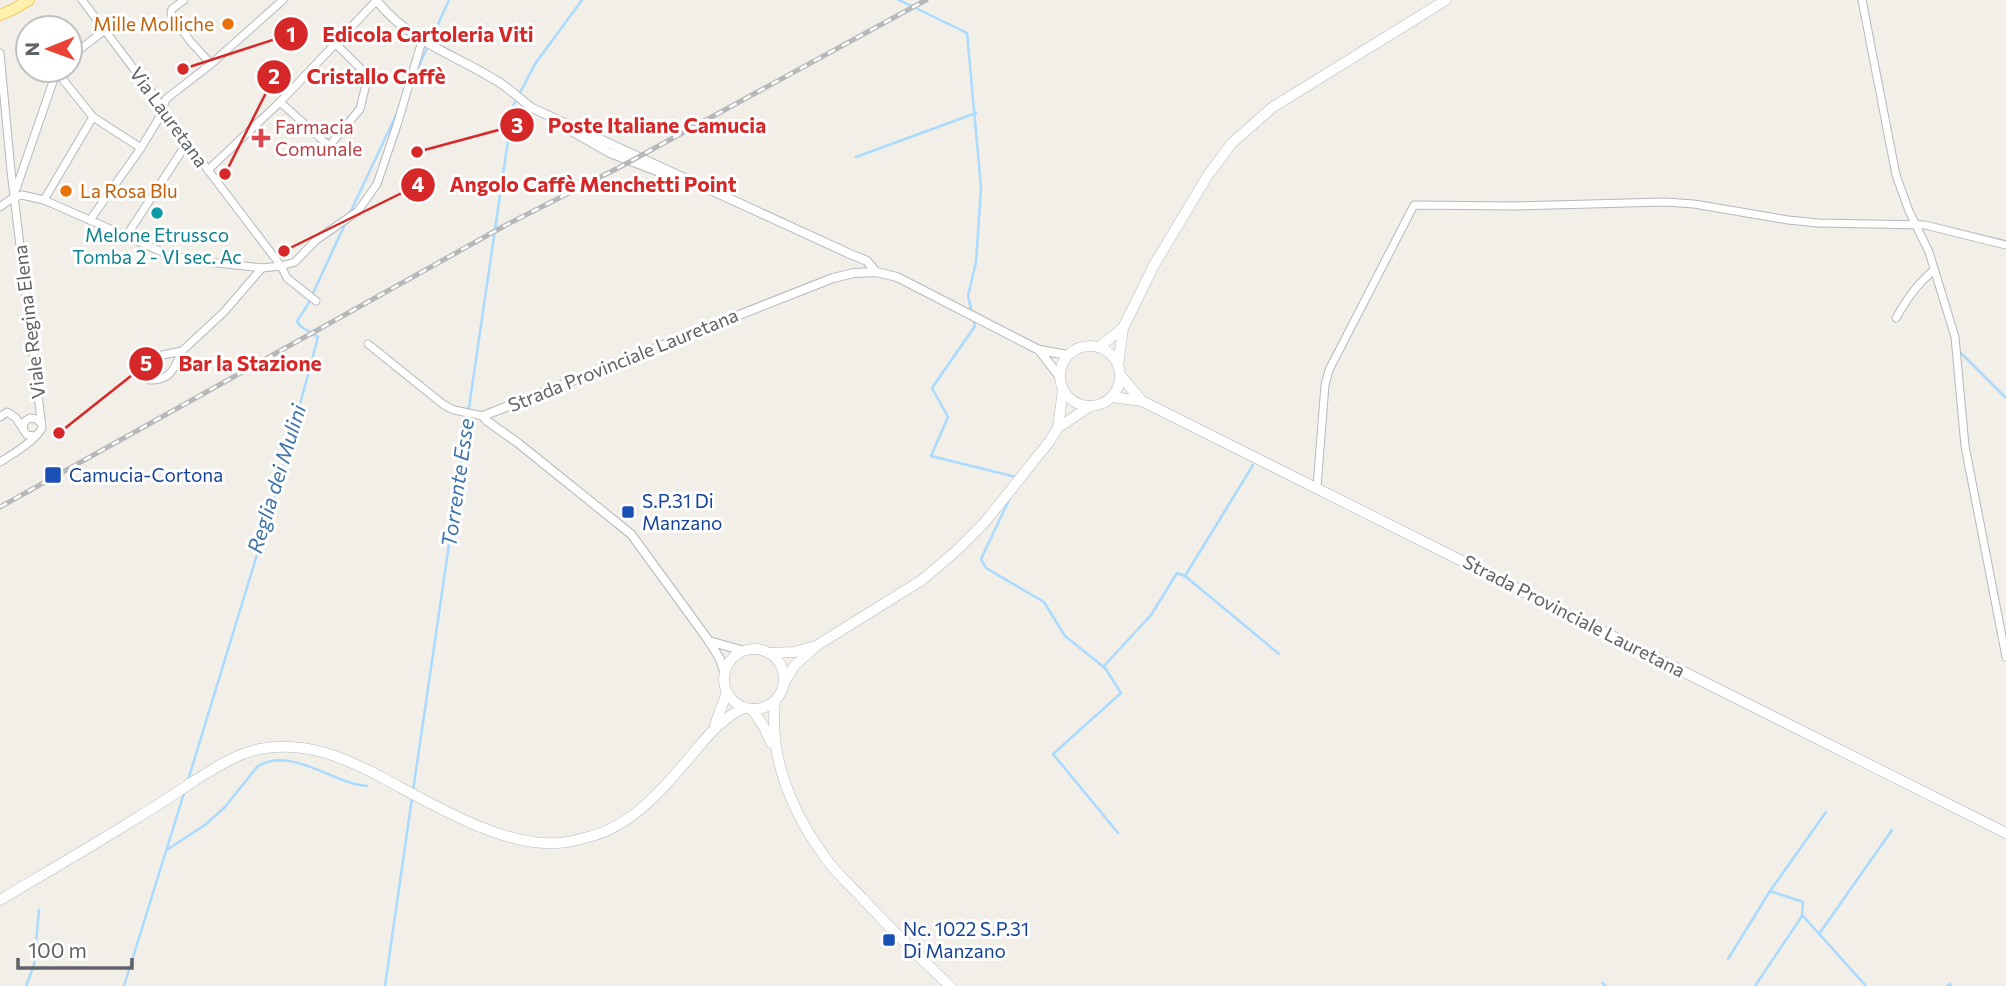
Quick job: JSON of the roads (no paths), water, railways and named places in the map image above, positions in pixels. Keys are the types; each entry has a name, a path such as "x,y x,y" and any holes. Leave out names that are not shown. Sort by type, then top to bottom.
{"main road":[{"path":"0,15 29,0"},
{"path":"1112,397 1117,389 1123,328 1154,265 1208,175 1232,143 1273,107 1446,0"},
{"path":"1099,347 1123,328"},
{"name":"Strada Provinciale Lauretana","path":"1068,355 1079,348 1099,347 1110,354 1142,401"},
{"path":"1059,376 1063,361 1068,355"},
{"name":"Strada Provinciale Lauretana","path":"1059,376 1063,390"},
{"path":"1063,390 1074,402 1090,406"},
{"path":"0,900 128,824 222,763 258,749 293,746 330,753 349,760 460,818 518,839 556,844 590,837 621,823 646,804 729,715 766,707 775,701 796,665 816,646 922,580 956,551 985,522 1049,442 1058,428 1063,390"},
{"name":"Strada Provinciale Lauretana","path":"1058,428 1090,406 1112,397 1142,401 2006,833"},
{"path":"714,729 727,692 724,674 733,658 744,651 755,649 770,653 794,652 816,646"},
{"path":"770,653 783,668 785,683"},
{"path":"727,692 734,702 748,709 764,727 776,752 789,793 828,862 950,986"},
{"path":"775,701 773,728 776,752"}],"street":[{"path":"184,0 171,14 211,64"},
{"path":"90,219 141,148 163,110 166,99 211,64 283,0"},
{"path":"208,170 280,102 376,0"},
{"name":"Strada Provinciale Lauretana","path":"376,0 390,17 422,41 499,81 531,108 549,116 579,137 675,180 712,190 867,261 876,272"},
{"path":"1862,0 1896,175 1929,252 1955,337 1965,446 2006,657"},
{"name":"Via Lauretana","path":"85,3 287,278 316,301"},
{"path":"84,46 106,30"},
{"path":"0,207 22,195 44,200 169,255 198,261 262,268 281,267 295,262 315,240 358,211 377,184 422,41"},
{"path":"280,102 329,146 360,109 368,76 336,44"},
{"name":"Viale Regina Elena","path":"0,53 41,424 40,432 0,462"},
{"path":"14,197 51,84"},
{"path":"67,84 93,117 141,148"},
{"path":"44,200 93,117"},
{"path":"127,235 187,143"},
{"path":"0,173 11,171"},
{"path":"1317,487 1325,385 1329,370 1414,205 1514,206 1665,202 1808,222 1916,224 2006,244"},
{"path":"850,254 854,273"},
{"path":"182,351 153,357 150,362 150,380 160,381 172,374 182,351 224,312 262,268"},
{"path":"1896,318 1920,282 1934,271"},
{"name":"Strada Provinciale Lauretana","path":"480,415 834,278 854,273 876,272 897,277 1039,350 1068,355"},
{"path":"369,344 444,405 454,410 480,415 631,534 709,641 720,659 724,674"},
{"name":"Strada Provinciale Lauretana","path":"1039,350 1059,376"},
{"path":"0,417 7,412 12,414 27,435 34,436"},
{"name":"Viale Regina Elena","path":"23,429 24,422 30,418 41,424"},
{"path":"709,641 744,651"}],"waterway":[{"name":"Reglia dei Mulini","path":"417,70 449,0"},
{"name":"Torrente Esse","path":"413,791 513,106 535,64 582,0"},
{"path":"899,0 967,33 981,187 976,262 968,296 972,313"},
{"name":"Reglia dei Mulini","path":"350,213 398,111"},
{"path":"856,157 976,113"},
{"name":"Reglia dei Mulini","path":"188,780 279,483 318,337 300,326 297,321 307,306 346,222"},
{"path":"973,319 975,326 932,388 948,417 931,456 1016,477"},
{"path":"1961,353 2006,398"},
{"path":"1185,576 1253,465"},
{"path":"1009,500 981,559 986,568 1044,602 1065,636 1105,668 1121,693 1053,754 1118,833"},
{"path":"1103,667 1151,615 1177,573 1185,576 1279,654"},
{"path":"168,849 205,825 225,807 257,767 270,761 298,763 354,784 367,786"},
{"name":"Reglia dei Mulini","path":"124,986 185,790"},
{"name":"Torrente Esse","path":"385,986 412,798"},
{"path":"1728,959 1770,891 1826,812"},
{"path":"1819,934 1892,830"},
{"path":"1755,986 1802,916 1803,902 1770,891"},
{"path":"26,986 34,965 39,910"},
{"path":"1803,916 1866,986"},
{"path":"1602,983 1606,986"},
{"path":"1947,986 1951,986"}],"railway":[{"path":"0,507 506,225 620,167 926,0"}],"place":[{"name":"Mille Molliche","path":"228,24"},
{"name":"Edicola Cartoleria Viti","path":"183,69"},
{"name":"Farmacia Comunale","path":"261,138"},
{"name":"Poste Italiane Camucia","path":"417,152"},
{"name":"Cristallo Caffè","path":"225,174"},
{"name":"La Rosa Blu","path":"66,191"},
{"name":"Melone Etrussco Tomba 2 - VI sec. Ac","path":"157,213"},
{"name":"Angolo Caffè Menchetti Point","path":"284,251"},
{"name":"Bar la Stazione","path":"59,433"},
{"name":"Camucia-Cortona","path":"53,475"},
{"name":"S.P.31 Di Manzano","path":"628,512"},
{"name":"Nc. 1022 S.P.31 Di Manzano","path":"889,940"}]}
